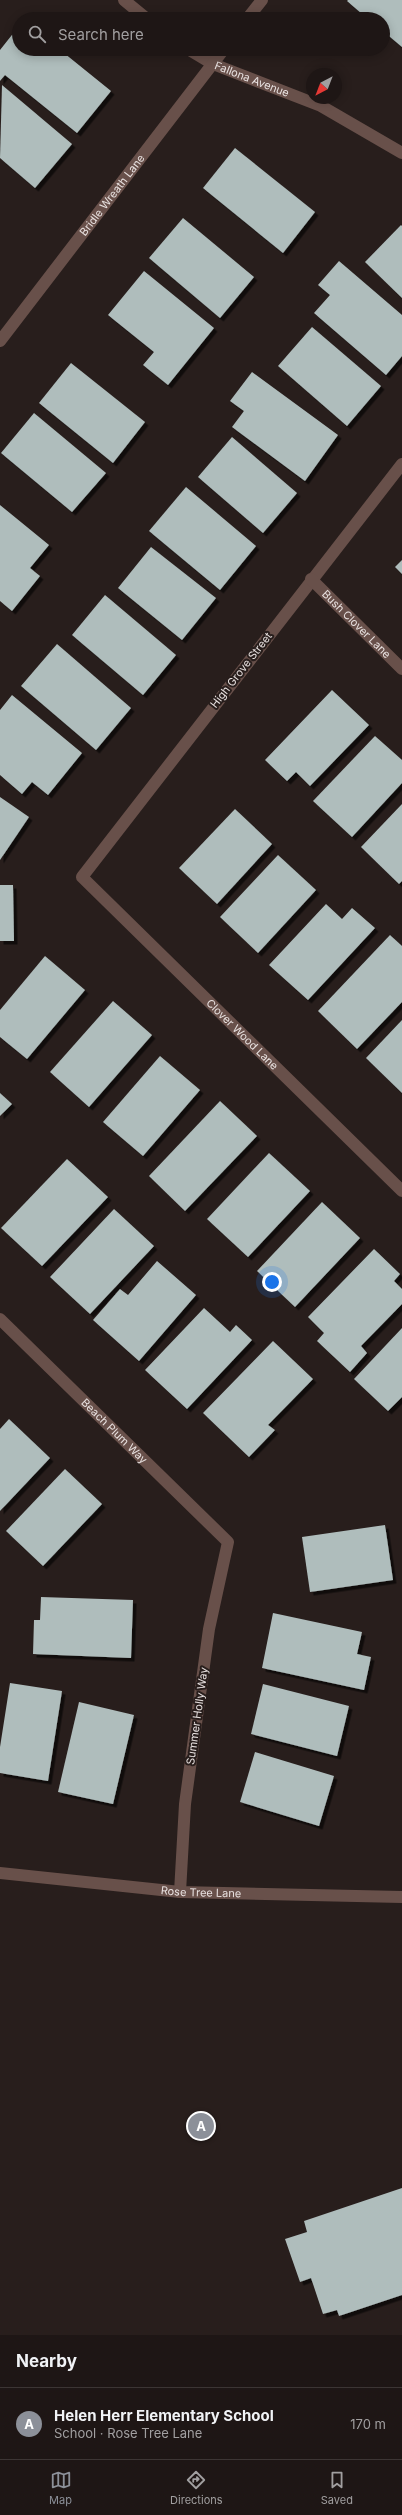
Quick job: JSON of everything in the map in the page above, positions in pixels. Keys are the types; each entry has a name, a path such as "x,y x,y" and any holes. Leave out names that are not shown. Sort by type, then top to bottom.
{"street":[{"path":"124,0 139,12"},
{"path":"253,12 262,0"},
{"name":"Fallona Avenue","path":"200,56 213,64 321,106 402,153"},
{"name":"Bridle Wreath Lane","path":"0,341 219,56"},
{"name":"High Grove Street","path":"82,876 310,579 402,464"},
{"name":"Bush Clover Lane","path":"310,579 402,669"},
{"name":"Clover Wood Lane","path":"82,876 402,1191"},
{"name":"Beach Plum Way","path":"0,1319 228,1542"},
{"name":"Summer Holly Way","path":"180,1892 185,1804 194,1735 209,1628 228,1542"},
{"name":"Rose Tree Lane","path":"0,1873 180,1892 402,1897"}],"building":[{"path":"402,0 402,47 390,37 390,12 360,12 347,1"},
{"path":"12,35 12,56 68,56 111,91 77,133 5,75 0,81 0,50"},
{"path":"2,85 72,144 35,188 0,158"},
{"path":"235,148 315,212 283,253 203,188"},
{"path":"183,218 254,277 220,318 149,258"},
{"path":"401,225 402,226 402,298 365,262"},
{"path":"339,261 402,315 402,356 386,375 314,313 330,295 318,285"},
{"path":"144,271 214,328 168,385 143,365 154,352 108,315"},
{"path":"312,327 381,386 347,426 278,366"},
{"path":"71,363 145,422 113,463 39,403"},
{"path":"252,372 338,435 305,481 232,427 244,411 230,401"},
{"path":"34,413 106,473 72,512 1,453"},
{"path":"232,437 297,493 263,533 198,477"},
{"path":"186,487 256,546 220,590 149,531"},
{"path":"0,505 49,545 30,568 40,576 12,611 0,601"},
{"path":"151,547 216,598 182,640 118,588"},
{"path":"402,560 402,574 395,567"},
{"path":"105,595 176,655 143,695 72,635"},
{"path":"57,644 131,708 96,750 21,686"},
{"path":"332,690 369,725 310,786 296,772 287,781 265,760"},
{"path":"12,695 82,753 48,795 32,782 22,794 0,775 0,710"},
{"path":"375,736 402,760 402,783 352,837 313,801"},
{"path":"0,797 29,817 0,860"},
{"path":"402,804 402,881 399,884 361,847"},
{"path":"235,809 272,844 217,904 179,868"},
{"path":"278,855 316,890 258,953 220,917"},
{"path":"0,885 13,885 14,941 0,941"},
{"path":"326,904 342,919 352,908 375,928 308,1000 269,965"},
{"path":"390,935 402,946 402,1002 357,1049 318,1011"},
{"path":"45,956 85,990 27,1059 0,1037 0,1010"},
{"path":"113,1001 152,1035 89,1107 50,1072"},
{"path":"402,1020 402,1093 366,1058"},
{"path":"160,1056 200,1090 143,1156 103,1122"},
{"path":"0,1093 12,1104 0,1116"},
{"path":"220,1101 257,1136 185,1211 149,1176"},
{"path":"269,1153 310,1191 248,1257 207,1219"},
{"path":"67,1159 108,1197 42,1266 1,1228"},
{"path":"322,1202 360,1238 295,1307 257,1271"},
{"path":"114,1209 154,1246 90,1314 50,1277"},
{"path":"374,1249 400,1274 394,1281 402,1289 402,1304 361,1346 367,1353 350,1372 317,1341 324,1333 308,1317"},
{"path":"157,1261 196,1295 139,1361 93,1320 120,1289 128,1295"},
{"path":"204,1308 230,1332 236,1325 252,1340 187,1409 145,1370"},
{"path":"402,1328 402,1397 388,1411 354,1379"},
{"path":"273,1341 313,1379 268,1425 275,1430 249,1457 203,1413"},
{"path":"9,1419 50,1458 0,1511 0,1429"},
{"path":"65,1469 102,1504 43,1566 6,1531"},
{"path":"385,1525 393,1580 310,1592 302,1537"},
{"path":"41,1597 133,1600 131,1658 33,1654 34,1620 40,1620"},
{"path":"273,1613 362,1632 357,1654 371,1657 364,1690 262,1668"},
{"path":"10,1683 62,1691 48,1781 0,1773 0,1747"},
{"path":"263,1684 349,1706 337,1756 251,1734"},
{"path":"79,1702 134,1715 113,1804 58,1792"},
{"path":"255,1752 334,1776 319,1826 240,1802"},
{"path":"402,2188 402,2295 339,2316 337,2310 323,2314 311,2278 300,2282 285,2239 307,2232 304,2221"}],"place":[{"name":"Helen Herr Elementary School","path":"201,2126"}]}
